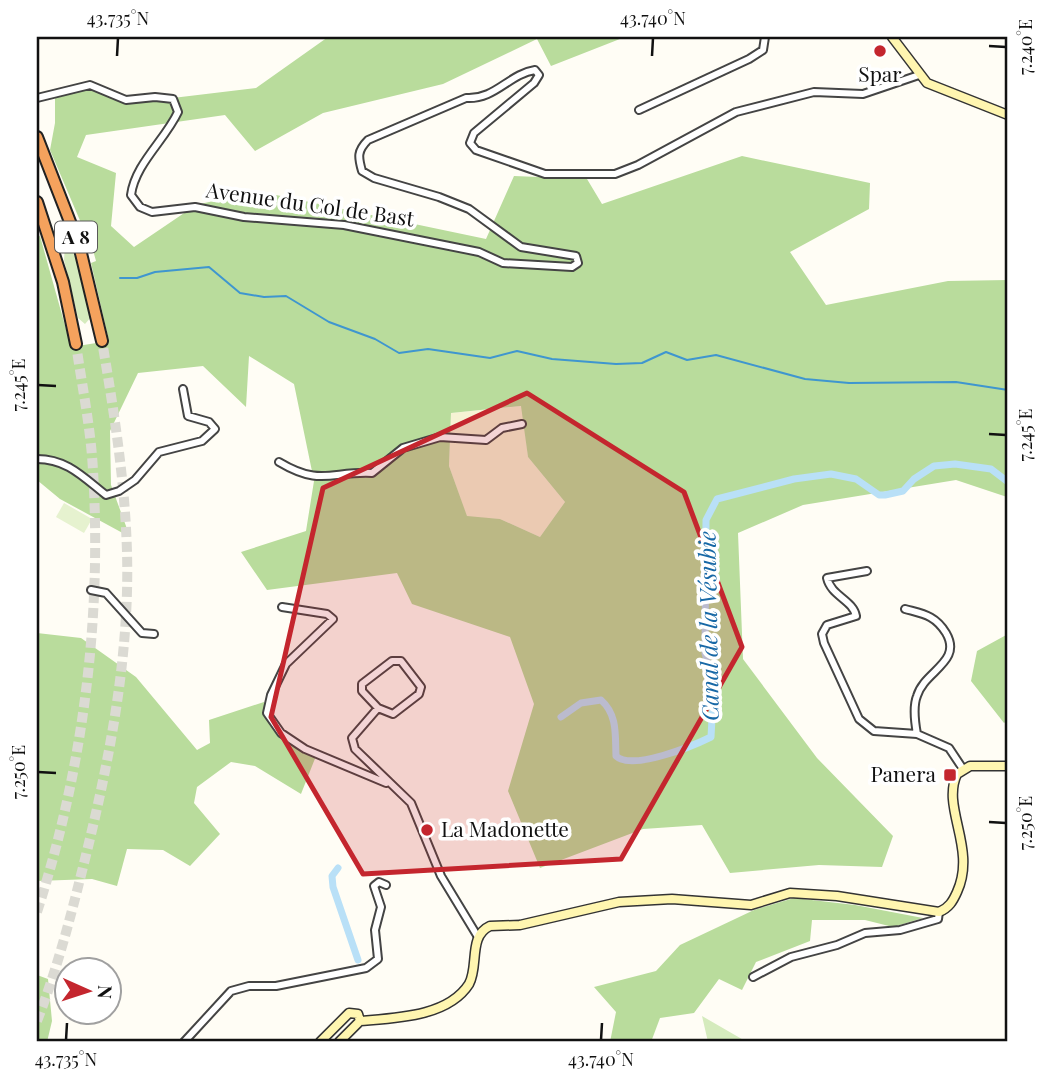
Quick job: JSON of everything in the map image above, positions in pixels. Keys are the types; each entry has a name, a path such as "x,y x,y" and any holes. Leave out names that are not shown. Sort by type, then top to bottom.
{"highway":[{"name":"A 8","path":"37,138 79,245 102,341"},
{"name":"A 8","path":"37,202 60,272 76,344"}],"street":[{"path":"639,110 749,59 763,50 765,37"},
{"path":"892,37 919,75 949,94 1008,115"},
{"name":"Avenue du Col de Bast","path":"37,98 90,85 126,100 173,99 178,112 172,126 133,180 131,195 140,207 152,212 195,206 244,217 344,225 479,251 503,263 572,268 578,263 576,256 521,247 469,209 439,197 374,178 362,171 357,157 361,147 368,140 466,98 477,99 494,93 525,72 535,70 539,75 534,83 474,133 470,143 475,150 545,174 615,174 638,165 736,112 814,92 863,94 919,75"},
{"path":"37,459 57,460 67,464 106,495 119,491 135,480 159,452 202,441 215,429 209,422 188,416 183,389"},
{"path":"279,462 299,474 333,478 358,472 372,473 403,448 440,437 486,440 502,428 522,424"},
{"path":"867,571 827,578 836,595 854,608 856,616 827,625 822,634 859,719 874,731 916,734 949,748 963,769"},
{"path":"91,590 106,593 142,633 154,634"},
{"path":"282,607 327,614 333,619 279,676 267,705 271,721 281,733 304,749 393,786"},
{"path":"905,609 933,616 950,640 951,653 922,685 916,698 916,734"},
{"path":"392,661 401,661 421,687 419,694 393,715 378,708 362,691 362,684 392,661"},
{"path":"378,708 352,738 355,749 411,803 441,876 478,937"},
{"path":"753,977 791,957 837,946 865,933 900,930 938,919 939,912 953,901 964,869 963,841 953,789 957,774 963,769 980,765 1008,766"},
{"path":"184,1042 231,992 249,986 276,986 366,968 378,959 375,930 381,906 374,886 379,882 386,886"},
{"path":"339,1042 360,1021 425,1012 451,1001 464,990 472,976 478,937 490,926 520,925 619,902 662,899 751,905 782,894 799,893 939,912"},
{"path":"320,1042 349,1013 358,1014 360,1021"}],"highlighted area":[{"path":"527,393 684,492 742,647 621,859 363,874 271,717 323,488"}],"shaded area":[{"path":"522,406 528,457 565,502 540,537 500,519 467,517 449,466 451,413"}],"green space":[{"path":"328,37 625,37 551,66 537,39 443,84 323,113 255,151 225,115 86,135 77,157 116,173 111,226 134,247 196,205 257,191 486,239 514,176 587,179 602,204 742,156 870,183 869,209 790,252 826,305 948,281 1008,280 1008,502 1007,497 956,480 803,505 738,533 743,659 817,758 893,836 882,867 819,865 730,873 702,825 643,829 540,868 508,791 534,704 510,637 412,604 397,573 267,590 241,552 306,531 314,481 294,384 249,356 246,407 203,366 138,373 110,431 111,485 130,537 60,499 37,480 37,237 40,236 71,347 109,341 91,263 96,261 93,250 96,249 90,228 84,230 50,150 55,123 55,98 89,89 131,103 256,88","holes":["521,406 528,457 565,502 540,537 500,519 467,516 449,466 451,413"]},
{"path":"65,246 71,250 80,266 86,288 92,316 85,324 78,318 64,260"},
{"path":"64,503 92,519 84,533 56,517"},
{"path":"37,633 81,638 136,677 197,750 210,743 209,720 264,702 280,738 316,756 301,794 255,766 231,762 197,787 194,803 220,834 190,866 163,850 127,849 117,886 92,879 37,881"},
{"path":"1008,634 1008,720 1004,723 971,681 977,651"},
{"path":"794,898 855,905 923,918 893,927 865,920 812,920 810,941 756,962 742,990 719,979 694,1013 660,1018 651,1042 610,1042 616,1012 594,987 656,971 680,945 754,910"},
{"path":"37,975 48,979 52,1021 47,1042 37,1042"},
{"path":"702,1016 747,1042 708,1042"}],"waterway":[{"path":"120,278 209,267 240,293 264,297 286,296 329,322 375,339 399,353 428,349 490,358 517,351 552,359 616,364 642,363 666,352 687,360 716,355 805,379 849,383 956,382 1008,390"},
{"name":"Canal de la Vésubie","path":"561,717 581,703 601,700 613,719 616,756 624,760 635,761 663,756 711,737 713,700 707,682 709,668 705,653 706,520 717,499 794,479 831,474 856,479 879,495 885,495 903,491 914,479 934,466 955,464 991,469 1008,482"},
{"name":"Canal de la Vésubie","path":"338,868 332,876 333,887 358,960"}],"tunnel":[{"path":"37,1021 66,933 99,799 115,717 125,635 127,552 124,499 102,341"},
{"path":"37,912 53,858 77,749 86,694 95,582 93,471 76,344"}],"place":[{"name":"Spar","path":"880,51"},
{"name":"Panera","path":"950,775"},
{"name":"La Madonette","path":"427,830"}]}
